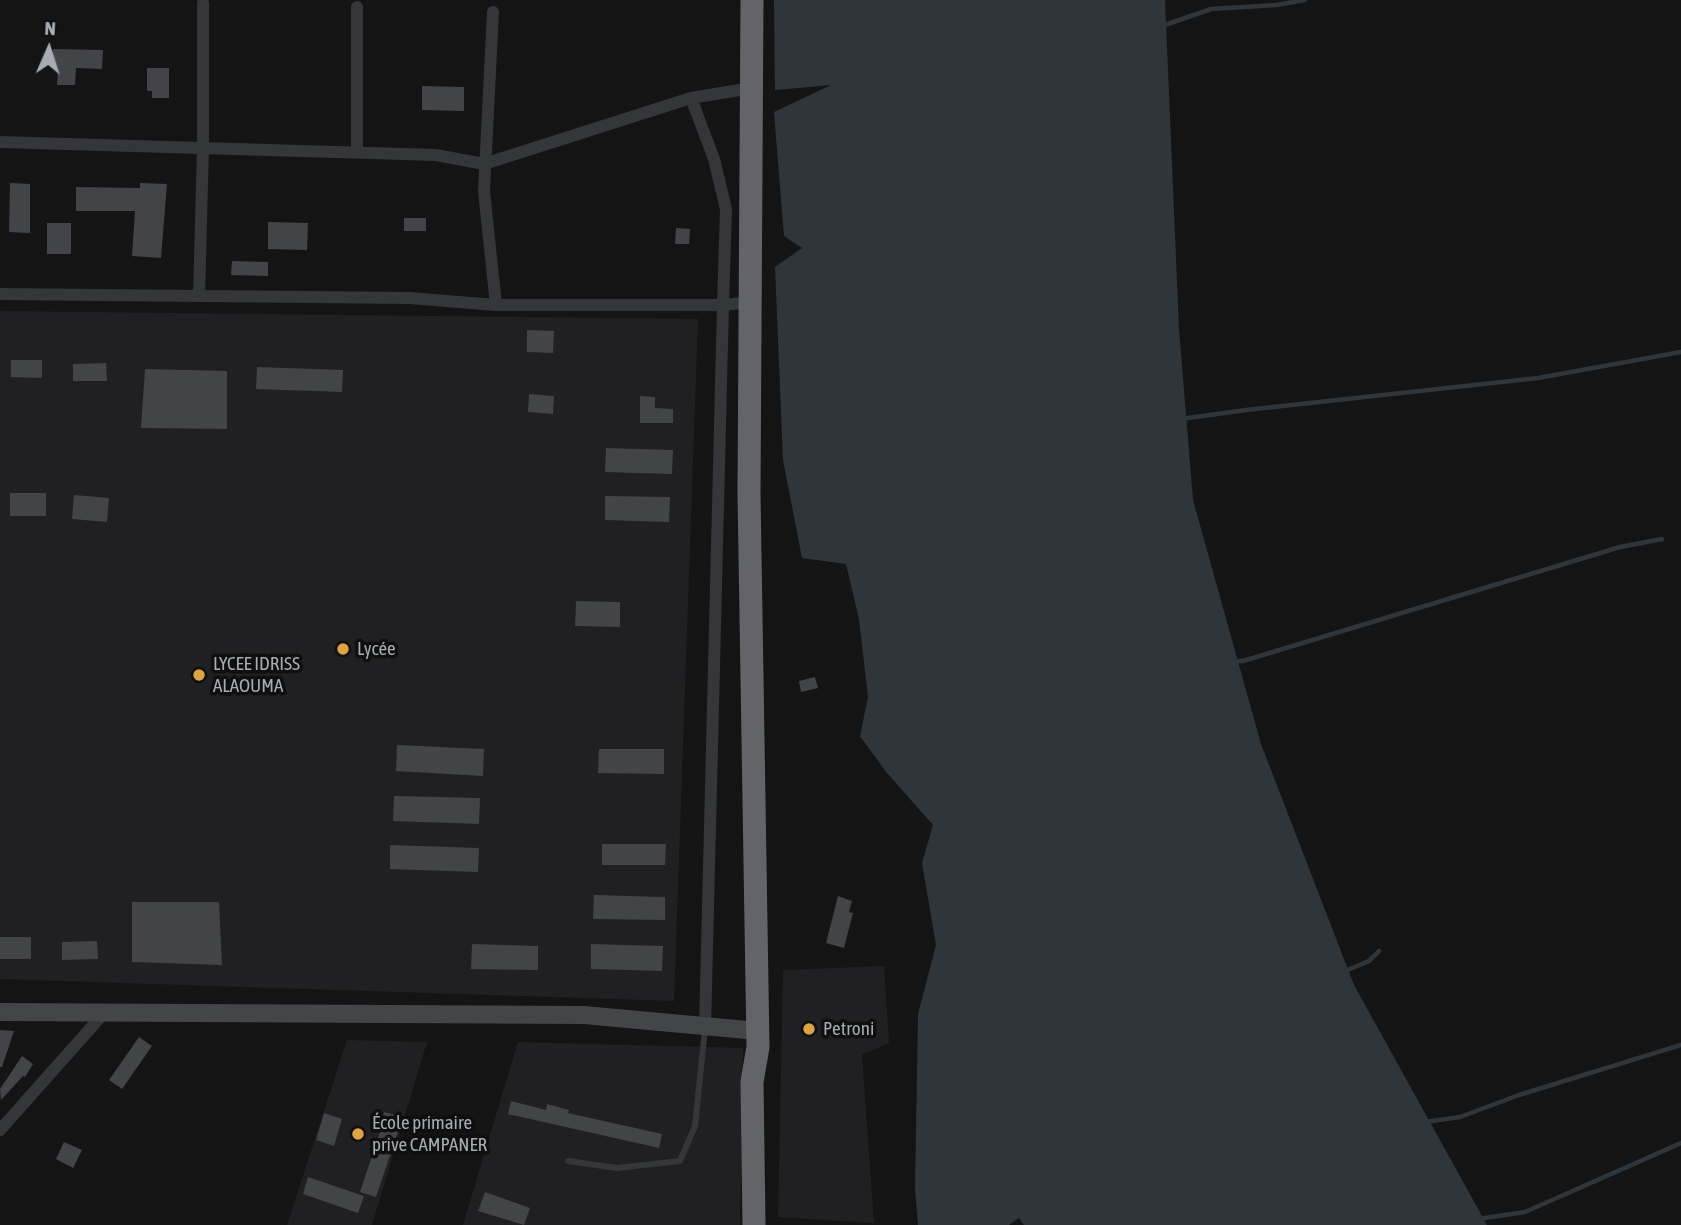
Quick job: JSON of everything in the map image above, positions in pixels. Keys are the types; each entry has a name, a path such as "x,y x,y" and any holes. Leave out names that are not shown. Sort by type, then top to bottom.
{"highway":[{"path":"752,0 749,493 758,1039 752,1082 754,1225"},
{"path":"758,1039 765,1077 768,1225"}],"street":[{"path":"199,296 203,3"},
{"path":"357,7 357,153"},
{"path":"493,12 484,191 496,305"},
{"path":"0,142 436,155 484,164 691,98 751,88"},
{"path":"691,98 714,159 726,209 705,1027"},
{"path":"0,295 411,298 496,305 723,305 751,302"},
{"path":"0,1012 584,1015 705,1027 758,1039"},
{"path":"0,1130 105,1012"}],"lane":[{"path":"568,1161 617,1168 680,1161 695,1126 705,1027"}],"shaded area":[{"path":"774,0 1165,0 1179,329 1193,500 1261,744 1354,985 1487,1225 1024,1225 1019,1218 1009,1225 918,1225 915,1188 918,1014 936,945 922,863 933,825 887,773 860,736 868,697 859,619 846,564 802,558 783,460 775,267 802,248 784,236 774,112 831,85 775,90"},
{"name":"Lycée","path":"0,311 698,319 674,1001 0,979"},
{"path":"884,966 889,1043 862,1055 874,1223 778,1217 783,970"},
{"name":"École primaire prive CAMPANER","path":"347,1040 427,1042 372,1225 287,1225"},
{"path":"518,1042 743,1048 740,1225 463,1225"}],"building":[{"path":"53,49 103,50 102,69 76,68 75,85 57,85 58,68 52,67"},
{"path":"147,68 169,68 169,98 152,98 152,91 147,91"},
{"path":"422,86 464,87 464,111 422,110"},
{"path":"10,183 30,184 30,233 9,232"},
{"path":"140,183 167,184 161,258 132,256 135,211 76,211 76,187 140,188"},
{"path":"404,218 426,218 426,231 404,231"},
{"path":"268,222 308,223 307,250 268,249"},
{"path":"47,223 71,223 71,254 47,254"},
{"path":"676,228 690,229 689,244 675,244"},
{"path":"232,261 268,262 268,276 231,275"},
{"path":"527,330 554,331 553,353 527,352"},
{"path":"11,360 42,360 42,378 11,377"},
{"path":"106,363 107,381 73,381 73,364"},
{"path":"257,367 343,370 342,392 256,389"},
{"path":"145,369 227,371 227,429 141,428"},
{"path":"529,394 554,396 553,414 528,412"},
{"path":"640,396 655,397 655,408 673,409 673,423 640,423"},
{"path":"606,448 673,450 672,474 605,472"},
{"path":"10,493 46,493 46,516 10,516"},
{"path":"74,495 109,498 107,522 72,519"},
{"path":"605,496 670,497 669,522 605,520"},
{"path":"576,601 620,602 620,627 575,626"},
{"path":"815,677 818,688 801,692 799,681"},
{"path":"397,745 484,749 483,776 396,771"},
{"path":"599,749 664,749 664,774 598,773"},
{"path":"394,796 480,798 479,824 393,821"},
{"path":"602,844 666,844 665,865 602,865"},
{"path":"390,845 479,848 478,872 390,869"},
{"path":"594,895 665,897 665,920 593,919"},
{"path":"838,896 852,901 849,912 853,913 844,948 826,943"},
{"path":"132,902 219,902 222,965 132,962"},
{"path":"0,937 31,937 31,959 0,959"},
{"path":"97,941 98,959 62,960 62,942"},
{"path":"472,944 538,946 538,970 471,969"},
{"path":"591,944 663,946 662,971 591,969"},
{"path":"0,1030 14,1031 2,1067 0,1067"},
{"path":"139,1037 152,1046 122,1089 109,1080"},
{"path":"22,1056 33,1064 25,1077 23,1076 1,1100 0,1089"},
{"path":"511,1101 546,1110 547,1104 569,1110 568,1113 662,1134 659,1148 508,1114"},
{"path":"384,1112 403,1117 376,1197 360,1192"},
{"path":"324,1113 342,1119 334,1146 316,1140"},
{"path":"64,1142 82,1150 73,1168 56,1159"},
{"path":"308,1177 364,1196 358,1213 303,1194"},
{"path":"485,1192 530,1208 524,1225 478,1211"}],"waterway":[{"path":"1162,26 1211,9 1276,5 1305,0"},
{"path":"1181,419 1538,378 1681,352"},
{"path":"1234,661 1243,661 1620,547 1662,539"},
{"path":"1345,971 1369,961 1379,951"},
{"path":"1425,1122 1460,1117 1519,1095 1681,1045"},
{"path":"1478,1219 1525,1212 1681,1143"}],"place":[{"name":"Lycée","path":"343,649"},
{"name":"LYCEE IDRISS ALAOUMA","path":"199,675"},
{"name":"Petroni","path":"809,1029"},
{"name":"École primaire prive CAMPANER","path":"358,1134"}]}
